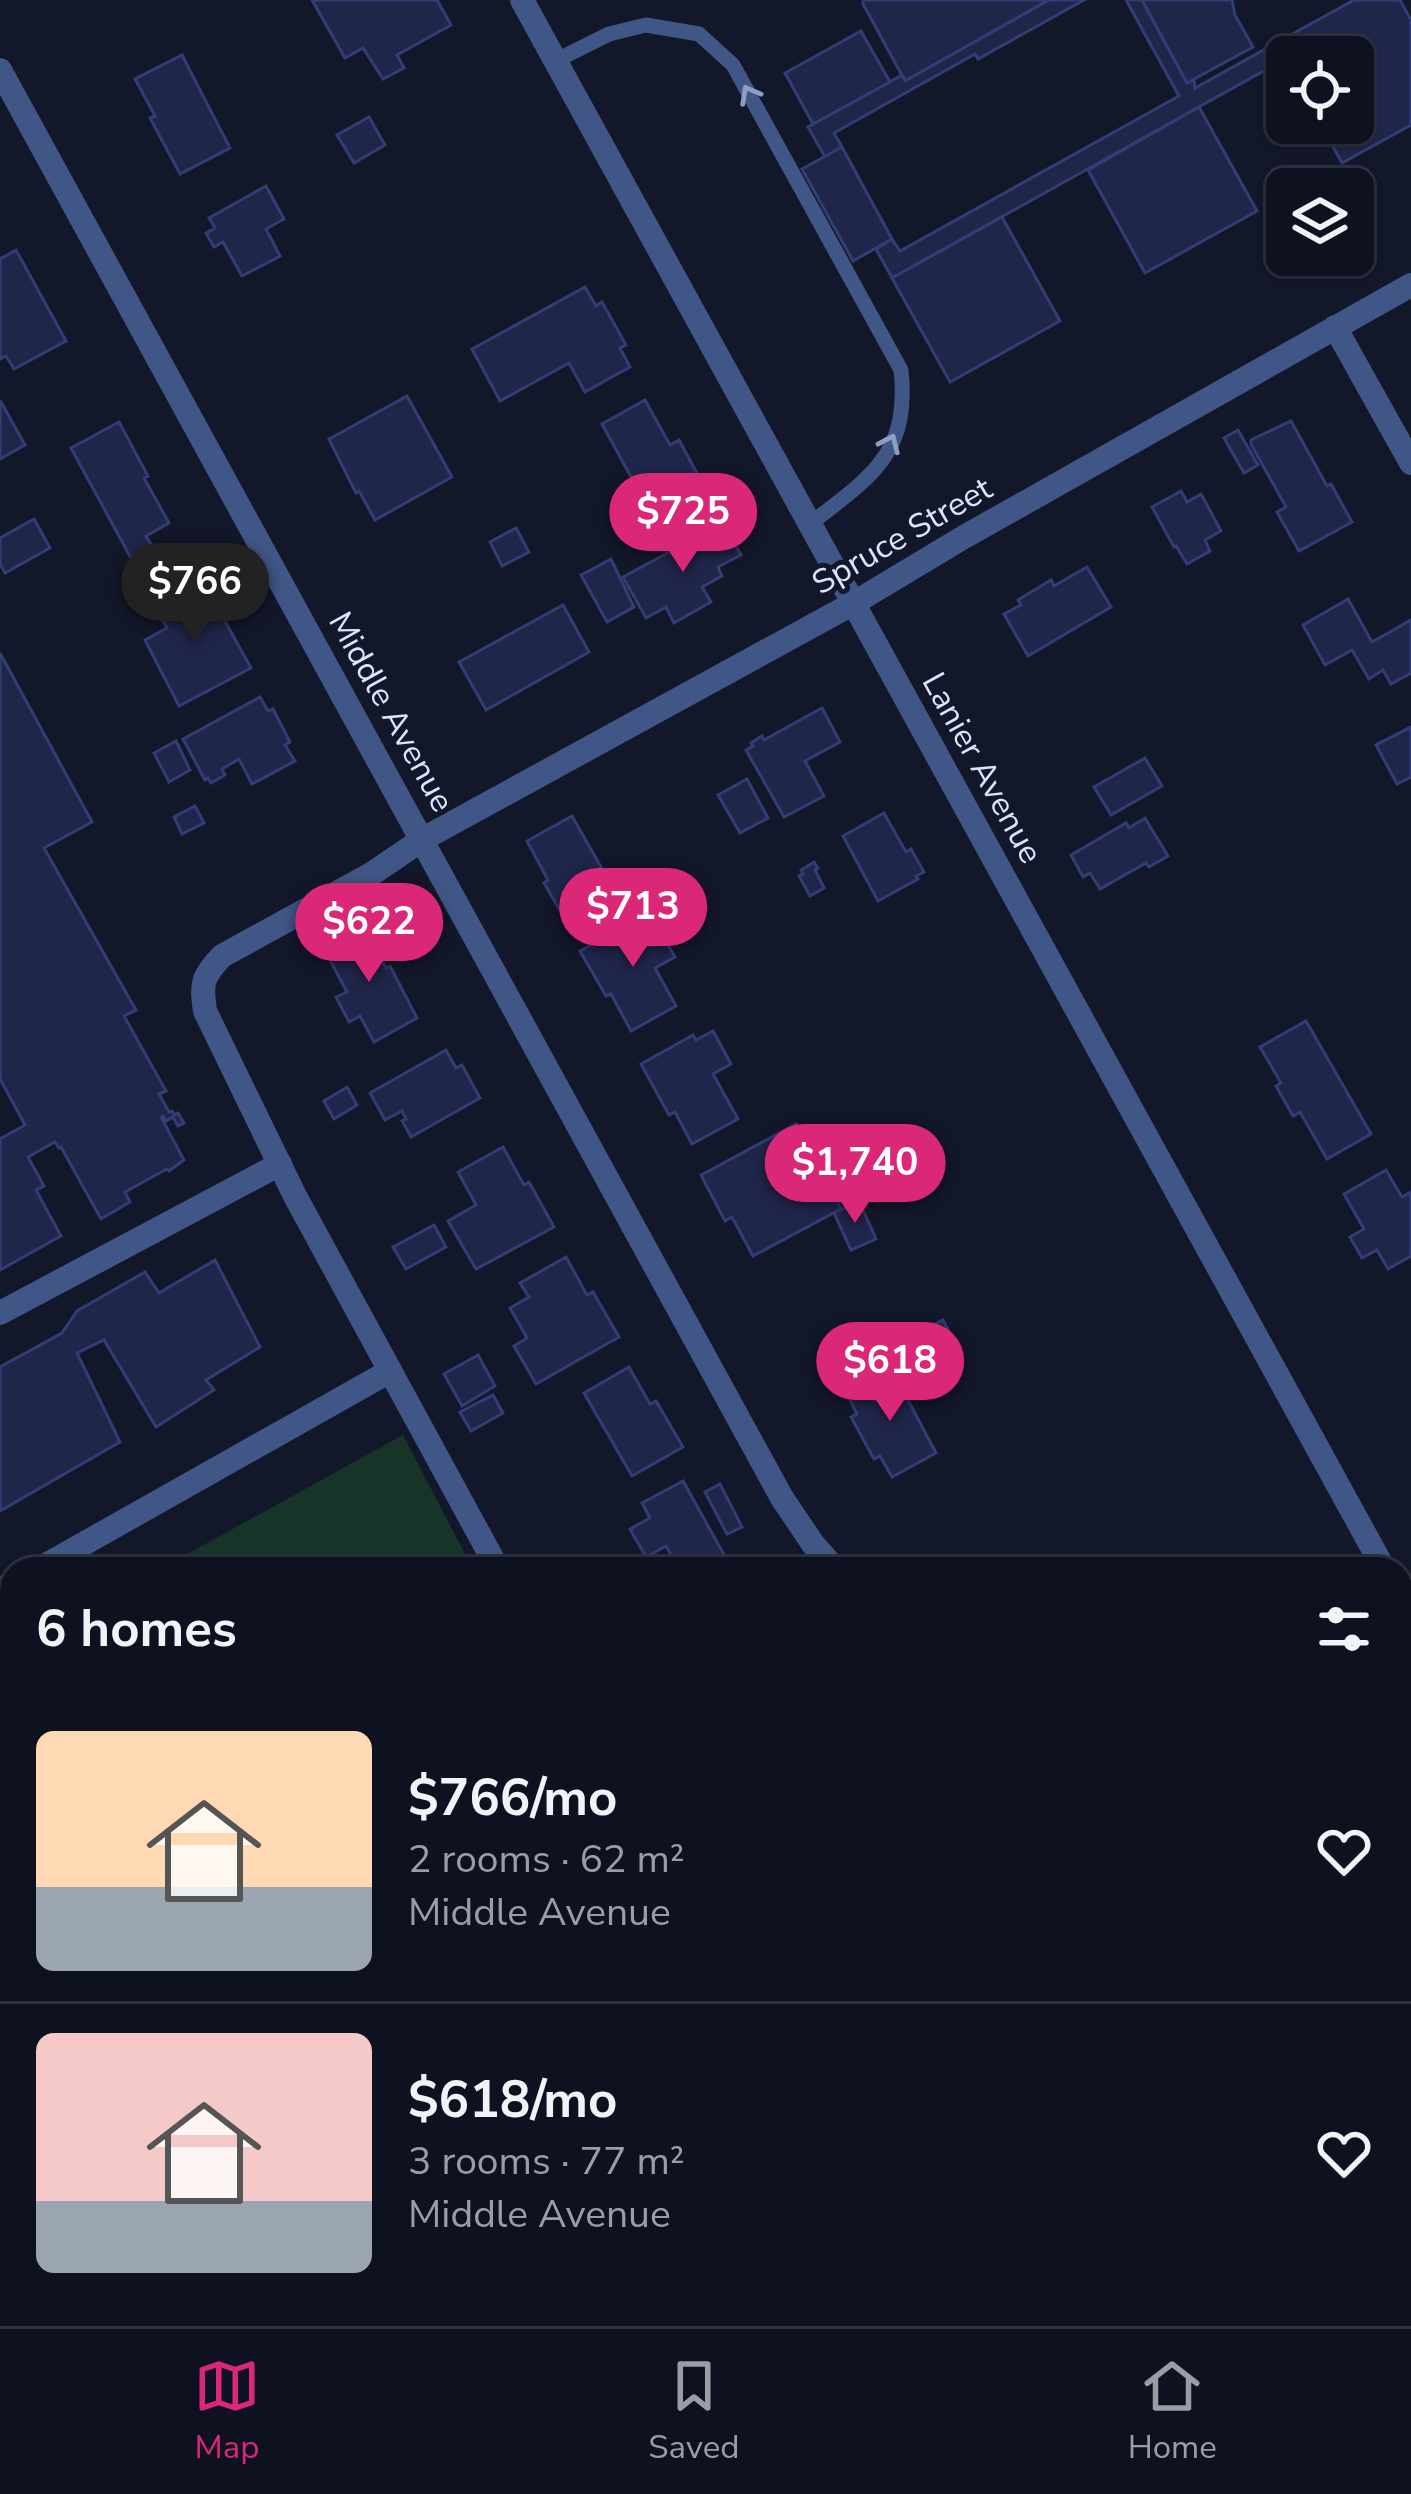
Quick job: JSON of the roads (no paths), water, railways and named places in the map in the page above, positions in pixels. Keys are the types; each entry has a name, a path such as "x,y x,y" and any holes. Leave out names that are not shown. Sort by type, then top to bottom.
{"street":[{"name":"Lanier Avenue","path":"522,0 1377,1557"},
{"name":"Middle Avenue","path":"0,70 782,1498 824,1557"},
{"name":"Spruce Street","path":"280,1164 205,1011 202,988 206,974 222,956 1411,285"},
{"path":"1335,327 1411,464"},
{"path":"0,1313 280,1164 491,1557"},
{"path":"60,1557 390,1371"}],"lane":[{"path":"555,61 609,34 646,25 699,34 734,65 901,370 904,395 896,438 874,474 810,524"}]}
